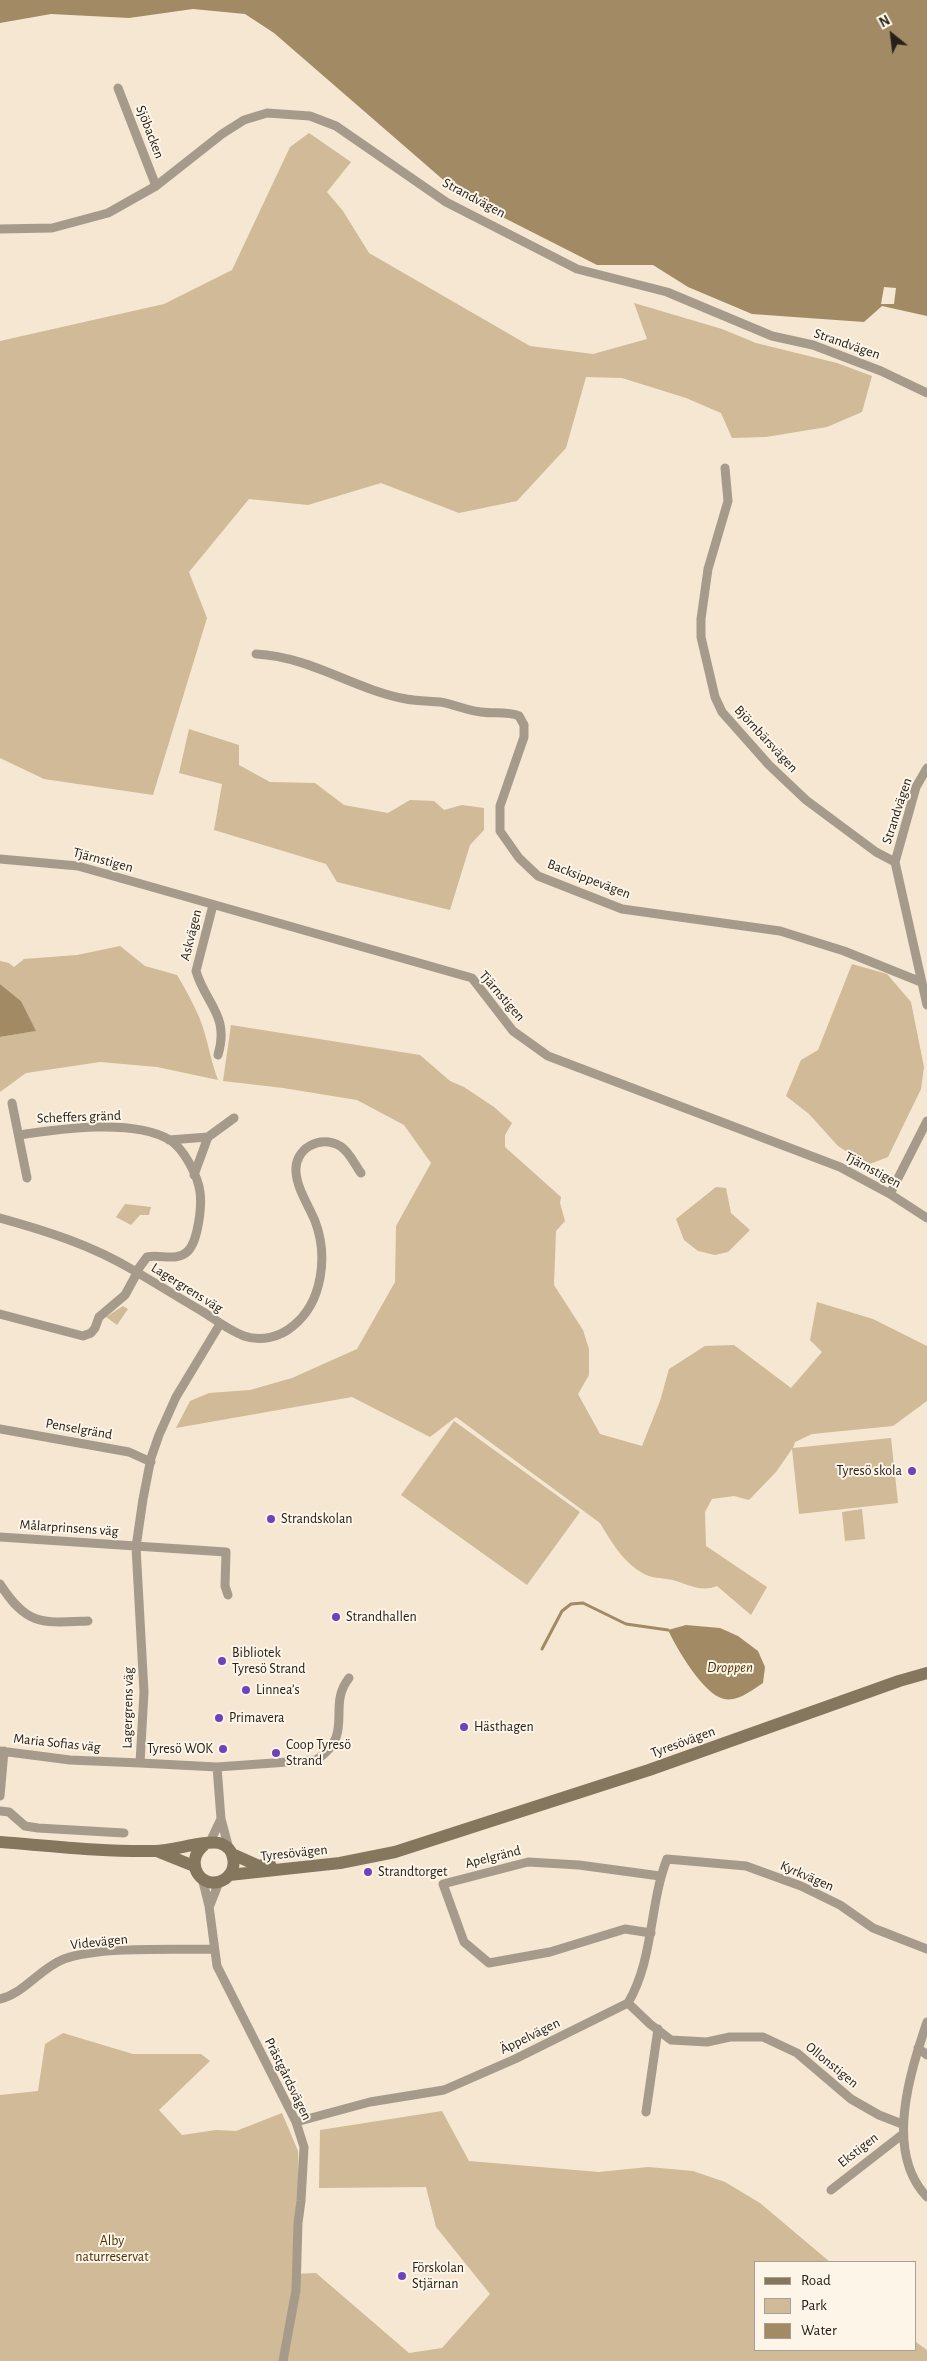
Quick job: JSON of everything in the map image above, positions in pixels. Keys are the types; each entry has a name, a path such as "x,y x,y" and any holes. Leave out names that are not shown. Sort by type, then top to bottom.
{"main road":[{"name":"Tyresövägen","path":"202,1878 224,1878 340,1863 395,1852 649,1770 899,1681 927,1673"},
{"name":"Tyresövägen","path":"0,1842 157,1852 207,1844 222,1844 230,1851 259,1866 338,1857 448,1836"},
{"path":"202,1878 194,1866 196,1854 207,1844"},
{"path":"224,1878 234,1867 230,1851"},
{"name":"Tyresövägen","path":"157,1852 194,1866"}],"street":[{"name":"Sjöbacken","path":"118,88 156,186"},
{"name":"Strandvägen","path":"0,229 32,230 68,225 108,213 156,186 222,134 244,120 267,113 310,116 336,126 446,202 577,269 667,292 772,336 813,345 882,371 927,393"},
{"name":"Björnbärsvägen","path":"725,468 728,501 708,569 700,619 701,637 715,697 722,712 763,758 806,800 876,852 895,862"},
{"name":"Backsippevägen","path":"256,654 277,656 306,663 400,698 440,702 480,712 511,713 521,717 524,725 524,737 500,806 500,831 519,858 538,876 622,909 780,931 844,951 921,982"},
{"name":"Strandvägen","path":"895,862 916,788 927,768"},
{"name":"Tjärnstigen","path":"0,859 69,864 472,978 513,1031 548,1056 840,1167 890,1194 927,1218"},
{"path":"895,862 927,1006"},
{"name":"Askvägen","path":"213,905 196,971 218,1016 222,1042 218,1055"},
{"name":"Scheffers gränd","path":"12,1103 27,1178"},
{"path":"194,1175 208,1137 234,1118"},
{"path":"890,1194 927,1121"},
{"name":"Scheffers gränd","path":"19,1135 97,1127 130,1129 153,1133 169,1140 183,1154 200,1192 198,1228 195,1240 189,1250 177,1257 147,1257 136,1272"},
{"name":"Scheffers gränd","path":"169,1140 208,1137"},
{"path":"220,1324 249,1337 265,1339 275,1336 295,1325 318,1289 322,1254 320,1237 296,1174 296,1162 302,1152 310,1145 324,1141 334,1143 342,1147 361,1173"},
{"name":"Lagergrens väg","path":"0,1218 86,1245 136,1272 220,1324 176,1397 159,1435 150,1462 136,1547 144,1692 140,1763 217,1767 311,1762 322,1756 333,1746 338,1737 340,1699 345,1683 350,1678"},
{"path":"0,1314 83,1336 91,1333 99,1317 125,1295 136,1272"},
{"name":"Penselgränd","path":"0,1429 129,1452 150,1462"},
{"name":"Målarprinsens väg","path":"0,1537 136,1547"},
{"path":"136,1547 226,1552 225,1586 228,1595"},
{"path":"0,1584 10,1600 25,1615 46,1623 88,1620"},
{"path":"0,1796 2,1751"},
{"name":"Maria Sofias väg","path":"2,1751 70,1760 140,1763"},
{"path":"217,1767 221,1819 230,1851"},
{"path":"0,1800 4,1811 25,1826 124,1833"},
{"path":"207,1844 221,1819"},
{"name":"Kyrkvägen","path":"660,1876 666,1859 746,1866 801,1886 840,1905 873,1928 927,1950"},
{"name":"Apelgränd","path":"651,1933 625,1929 550,1952 489,1963 464,1942 443,1884 528,1862 579,1865 660,1876"},
{"path":"628,2003 636,1989 651,1933 660,1876"},
{"name":"Prästgårdsvägen","path":"202,1878 210,1906 213,1949 217,1966 296,2122 304,2147 298,2223 296,2290 283,2361"},
{"name":"Prästgårdsvägen","path":"210,1906 224,1878"},
{"name":"Videvägen","path":"0,1999 12,1996 47,1968 66,1959 104,1952 213,1949"},
{"name":"Ollonstigen","path":"628,2003 671,2040 707,2042 730,2037 763,2037 797,2053 851,2099 902,2129"},
{"name":"Äppelvägen","path":"296,2122 370,2102 444,2090 515,2059 628,2003"},
{"path":"927,2022 918,2048 902,2129 911,2172 927,2197"},
{"path":"646,2112 658,2029"},
{"path":"918,2048 927,2055"},
{"name":"Ekstigen","path":"831,2190 902,2129"}],"green space":[{"path":"309,133 351,162 327,192 343,211 369,253 530,346 593,354 647,339 634,303 722,329 756,343 837,363 872,376 862,412 827,427 766,437 732,438 721,413 686,398 622,378 586,377 566,448 517,501 459,513 381,483 308,505 249,499 189,572 207,618 153,795 44,779 0,758 0,341 164,304 232,270 290,147"},
{"path":"189,729 239,745 239,765 270,782 315,783 344,805 388,813 410,800 434,801 444,810 462,805 484,808 484,830 470,845 450,910 337,882 326,864 214,830 222,784 179,773"},
{"path":"120,946 145,966 177,975 199,1018 218,1080 157,1067 100,1062 26,1073 0,1092 0,1037 35,1031 21,1001 0,984 0,961 9,963 14,967 24,959 77,955"},
{"path":"852,964 887,974 911,1002 924,1067 921,1089 888,1157 867,1165 838,1146 809,1114 786,1096 801,1060 818,1050"},
{"path":"231,1025 420,1055 450,1081 464,1087 494,1107 512,1123 505,1135 505,1147 561,1197 560,1203 565,1221 556,1231 554,1285 583,1330 589,1349 589,1375 578,1394 600,1434 642,1446 660,1401 669,1369 705,1346 734,1345 791,1388 822,1352 810,1340 817,1302 873,1319 927,1346 927,1401 893,1426 812,1434 795,1442 793,1448 891,1438 898,1503 799,1514 792,1449 776,1472 749,1500 734,1496 712,1499 705,1512 706,1546 767,1587 751,1615 717,1586 696,1588 673,1580 649,1576 633,1567 620,1554 600,1523 456,1417 430,1437 352,1397 176,1428 190,1401 209,1393 250,1390 292,1378 357,1349 395,1282 396,1226 431,1163 404,1125 357,1100 223,1081"},
{"path":"716,1187 726,1188 731,1213 750,1230 728,1252 715,1255 698,1251 684,1240 676,1219"},
{"path":"125,1204 151,1207 149,1215 140,1215 131,1225 116,1217"},
{"path":"123,1306 128,1309 117,1325 106,1317"},
{"path":"454,1421 580,1512 527,1585 401,1495"},
{"path":"862,1509 865,1539 845,1541 842,1512"},
{"name":"Alby naturreservat","path":"63,2033 133,2054 201,2054 210,2061 159,2110 182,2135 216,2130 236,2131 282,2113 298,2151 299,2183 294,2274 316,2273 409,2353 442,2348 490,2294 436,2227 426,2187 319,2188 320,2130 442,2111 469,2161 599,2172 648,2167 693,2171 725,2182 760,2203 829,2261 754,2261 754,2351 917,2351 917,2343 927,2350 927,2361 0,2361 0,2095 38,2091 45,2044"}],"water":[{"path":"0,0 927,0 927,316 882,306 864,322 752,314 688,287 653,265 597,265 463,197 274,33 245,14 193,9 129,18 51,14 0,23"},
{"path":"0,984 21,1001 36,1031 0,1037"},
{"name":"Droppen","path":"686,1625 720,1628 738,1636 758,1651 765,1667 763,1683 745,1695 734,1699 724,1699 708,1689 691,1670 668,1630"}],"pier":[{"path":"884,287 896,288 894,304 881,304"}],"waterway":[{"path":"542,1649 562,1611 571,1604 583,1603 626,1624 668,1630"}],"place":[{"name":"Tyresö skola","path":"912,1471"},
{"name":"Strandskolan","path":"271,1519"},
{"name":"Strandhallen","path":"336,1617"},
{"name":"Bibliotek Tyresö Strand","path":"222,1661"},
{"name":"Linnea’s","path":"246,1690"},
{"name":"Primavera","path":"219,1718"},
{"name":"Hästhagen","path":"464,1727"},
{"name":"Tyresö WOK","path":"223,1749"},
{"name":"Coop Tyresö Strand","path":"276,1753"},
{"name":"Strandtorget","path":"368,1872"},
{"name":"Förskolan Stjärnan","path":"402,2276"}]}
